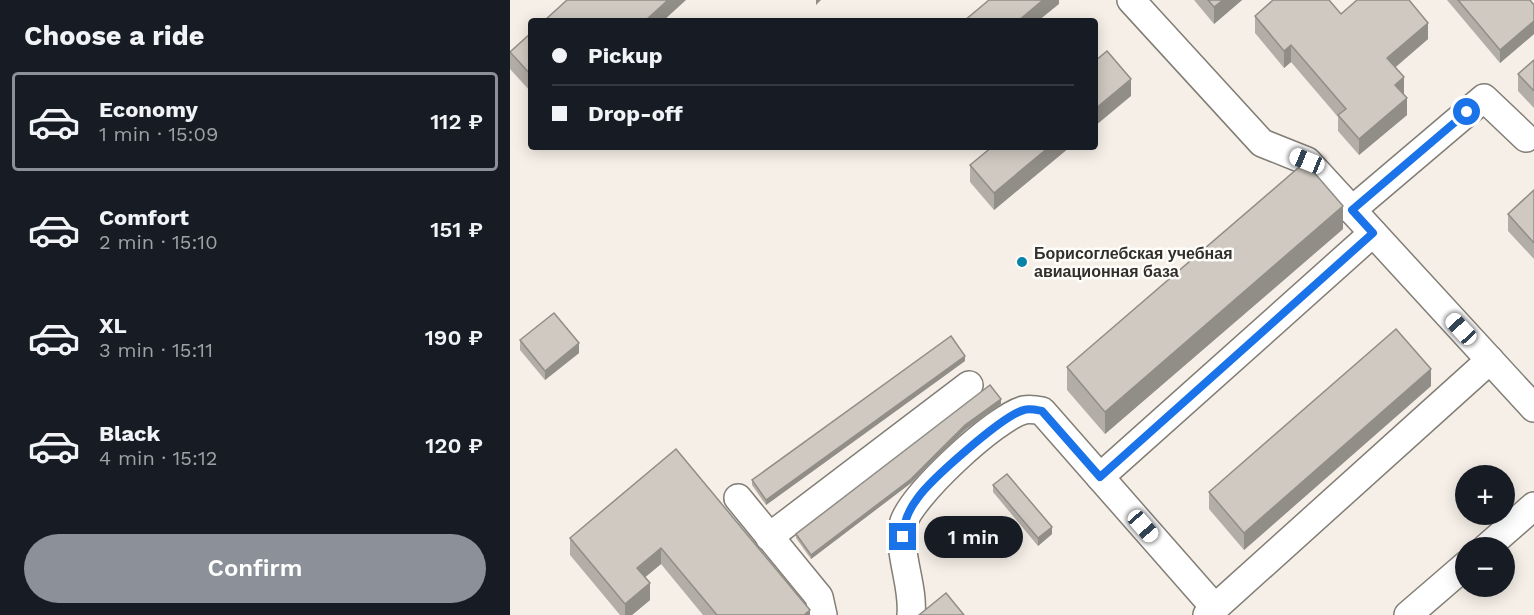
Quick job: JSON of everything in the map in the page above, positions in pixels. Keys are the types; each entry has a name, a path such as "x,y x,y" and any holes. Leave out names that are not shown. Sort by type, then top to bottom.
{"street":[{"path":"1131,0 1262,143 1307,161 1534,408"},
{"path":"1352,210 1484,98 1526,138"},
{"path":"1100,477 1373,233"},
{"path":"911,615 902,552 903,523 917,498 952,462 993,429 1024,410 1042,411 1211,611 1490,360"},
{"path":"769,537 969,385"},
{"path":"738,498 819,597 823,615"},
{"path":"1499,537 1534,506"},
{"path":"1421,611 1455,576"}],"building":[{"path":"567,0 668,0 648,18 547,18"},
{"path":"989,0 1043,0 1022,18 968,18"},
{"path":"1208,0 1223,0 1214,7"},
{"path":"1273,0 1329,0 1341,14 1357,0 1409,0 1428,23 1387,58 1404,77 1395,85 1407,98 1359,139 1338,115 1346,109 1291,45 1284,51 1255,16"},
{"path":"1458,0 1530,0 1534,5 1534,21 1500,50"},
{"path":"528,36 528,72 510,52"},
{"path":"1107,51 1131,79 1098,106 1098,58"},
{"path":"1534,60 1534,91 1518,74"},
{"path":"988,150 1045,150 994,193 970,165"},
{"path":"1305,162 1343,206 1105,412 1067,367"},
{"path":"1534,190 1534,243 1508,214"},
{"path":"554,313 579,343 545,371 520,340"},
{"path":"1396,329 1431,369 1244,533 1209,492"},
{"path":"951,336 965,356 766,500 752,480"},
{"path":"990,385 1001,399 965,425 911,479 811,555 796,534"},
{"path":"676,449 810,610 804,615 717,615 661,548 637,568 650,583 625,604 570,538"},
{"path":"1007,474 1052,527 1038,538 993,485"},
{"path":"946,593 964,615 919,615"}],"place":[{"name":"Борисоглебская учебная авиационная база","path":"1022,262"}],"route":[{"path":"903,537 903,523 917,498 952,462 993,429 1024,410 1042,411 1100,477 1373,233 1352,210 1467,112"}]}
